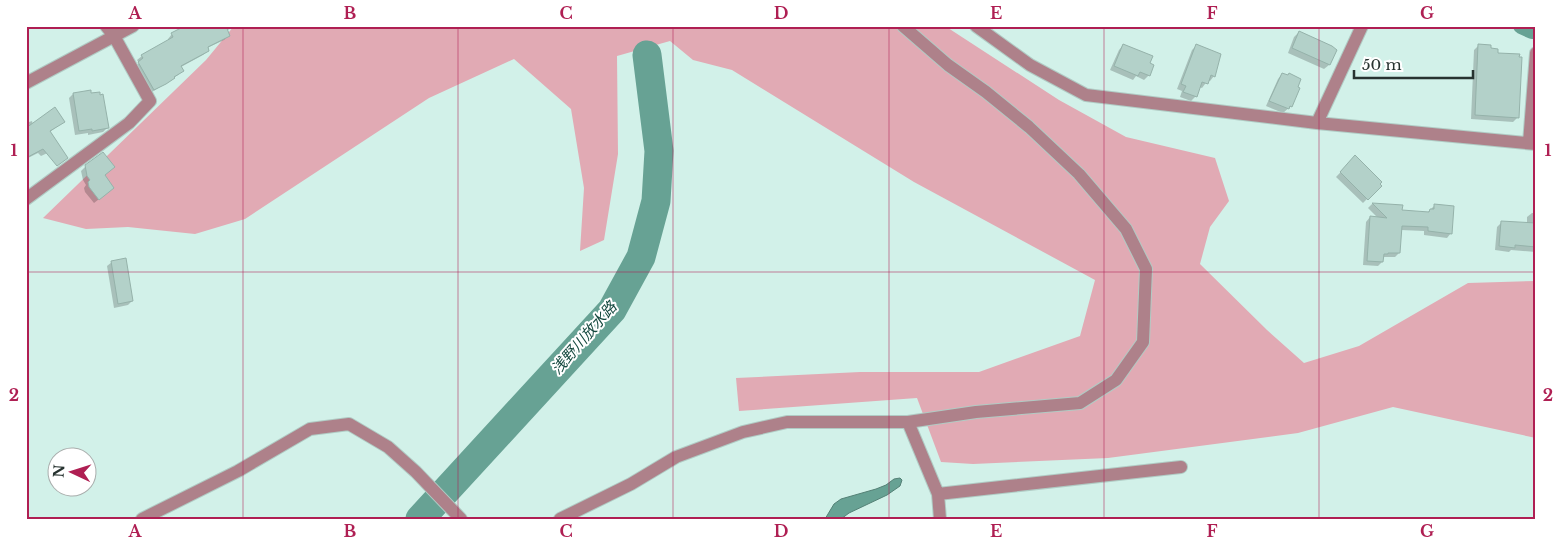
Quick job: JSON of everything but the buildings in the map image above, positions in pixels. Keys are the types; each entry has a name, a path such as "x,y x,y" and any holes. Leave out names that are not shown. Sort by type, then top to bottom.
{"street":[{"path":"26,82 110,31 133,26"},
{"path":"560,519 631,484 676,458 742,432 787,422 908,422 976,412 1080,403 1116,380 1143,342 1146,269 1126,229 1079,174 1029,127 986,92 948,65 903,26"},
{"path":"976,26 1030,65 1086,95 1317,123 1532,143 1536,53"},
{"path":"1317,123 1362,26"},
{"path":"26,199 121,128 150,101 110,31"},
{"path":"908,422 938,494 940,519"},
{"path":"142,519 238,471 310,429 349,424 388,447 416,472 461,519"},
{"path":"938,494 1181,467"}],"shaded area":[{"path":"234,26 945,26 1059,100 1126,137 1215,158 1229,201 1210,227 1200,264 1267,330 1304,363 1359,346 1468,283 1536,281 1536,438 1393,407 1298,433 1108,458 973,464 941,462 917,398 739,411 736,378 860,372 979,372 1080,336 1095,280 914,182 732,70 693,60 670,41 617,56 618,154 604,240 580,251 584,188 571,109 514,59 429,98 245,219 195,234 128,227 86,229 43,218 206,60"},
{"path":"900,478 902,480 900,486 887,495 849,513 841,519 825,519 834,504 841,499 876,489 894,479"}],"waterway":[{"path":"1521,26 1532,31"},
{"name":"浅野川放水路","path":"420,519 612,310 641,257 656,201 659,151 647,55"}]}
